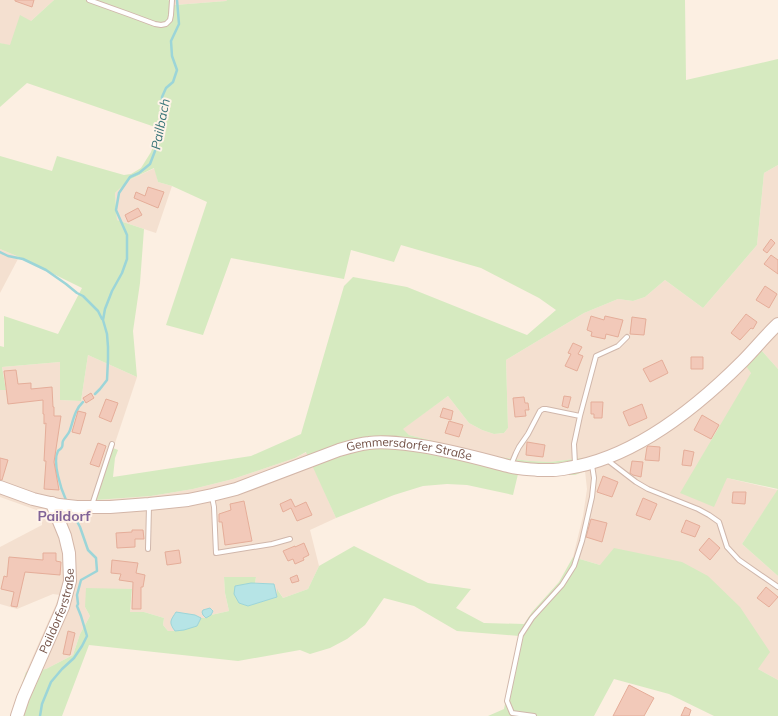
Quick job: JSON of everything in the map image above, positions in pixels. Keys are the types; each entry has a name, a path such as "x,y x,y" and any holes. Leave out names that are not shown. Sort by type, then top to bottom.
{"main road":[{"name":"Gemmersdorfer Straße","path":"0,488 52,503 92,508 188,500 236,488 339,450 368,443 395,442 434,448 510,467 554,470 576,467 605,459 624,451 656,432 692,407 743,361 778,324"},
{"name":"Paildorferstraße","path":"17,716 23,698 63,607 70,581 69,553 65,536 52,503"}],"lane":[{"path":"89,0 160,25 166,24 170,20 172,0"},
{"path":"576,467 574,444 596,356 618,346 627,337"},
{"path":"510,467 519,447 528,434 540,411 546,409 580,416"},
{"path":"92,508 93,500 112,444"},
{"path":"605,459 648,489 698,509 719,522 727,547 739,560 778,587"},
{"path":"534,716 512,713 507,701 521,635 532,618 562,585 574,566 582,541 592,497 594,478 592,463"},
{"path":"212,495 216,553 272,544 290,539"},
{"path":"148,550 149,504"}],"shaded area":[{"path":"0,0 54,0 31,21 10,46 0,43"},
{"path":"168,0 227,0 175,5"},
{"path":"778,165 778,369 761,350 746,366 751,372 727,478 778,490 742,544 778,576 778,680 758,669 600,565 573,557 583,516 587,489 582,458 550,462 499,457 409,435 402,429 448,396 469,423 494,434 504,433 508,428 506,360 584,313 618,299 633,301 645,297 665,280 703,308 757,245 764,173"},
{"path":"155,168 158,182 172,186 156,233 117,220 115,193 129,180"},
{"path":"0,249 19,257 0,293"},
{"path":"88,355 137,377 96,500 151,496 193,489 233,479 295,458 307,452 336,518 310,530 319,566 308,589 283,598 278,590 277,597 274,584 255,583 256,577 224,577 225,593 229,611 211,615 213,610 210,608 203,610 203,615 206,618 201,618 195,615 171,626 175,631 168,631 163,625 164,618 144,612 130,612 132,590 85,607 90,616 80,634 73,655 46,669 26,672 60,595 53,594 17,609 0,604 0,547 42,525 42,512 0,497 0,390 6,389 2,367 60,362 60,400 81,401"}],"green space":[{"path":"54,0 168,0 175,5 227,0 685,0 686,80 778,59 778,165 764,173 757,245 703,308 665,280 645,297 633,301 618,299 584,313 506,360 508,428 504,433 494,434 469,423 448,396 403,429 409,435 499,457 550,462 582,458 585,471 575,475 518,474 513,495 467,485 447,484 423,486 394,495 336,518 306,452 295,458 233,479 193,489 151,496 96,500 113,448 118,450 115,458 113,477 251,456 301,434 344,286 353,277 407,287 527,335 556,310 539,298 481,268 401,245 394,262 351,250 344,279 231,258 203,335 166,325 207,202 172,186 158,182 154,168 129,180 115,193 117,220 144,229 140,283 133,331 137,377 88,355 81,401 60,400 60,362 2,367 6,390 0,390 0,346 4,347 4,316 58,334 82,288 0,249 0,156 52,171 57,156 124,175 131,174 141,168 151,152 157,135 155,127 27,83 0,107 0,43 10,45 20,15 31,21"},
{"path":"761,350 778,369 778,489 727,478 714,507 680,493 751,373 746,366"},
{"path":"778,489 778,576 742,544"},
{"path":"354,546 428,583 471,589 456,608 484,623 524,624 532,612 559,582 573,557 600,565 614,548 682,562 708,576 740,607 770,652 758,669 778,680 778,716 714,716 669,694 614,679 594,716 488,716 504,709 519,636 457,631 414,606 384,598 365,625 347,639 330,648 310,654 300,650 238,661 89,645 62,716 11,716 26,672 46,669 73,655 80,634 90,616 85,607 86,588 132,589 130,612 144,612 164,618 163,625 168,631 175,631 197,626 201,618 206,618 211,615 229,611 225,593 224,577 256,577 255,583 235,586 239,603 248,606 277,597 277,589 283,598 308,589 319,566"}],"water":[{"path":"251,583 274,584 277,597 248,606 239,603 234,594 235,586"},
{"path":"210,608 213,611 211,615 206,618 202,612 203,610"},
{"path":"176,612 195,615 201,618 197,626 175,631 171,621"}],"building":[{"path":"15,0 34,0 32,7"},
{"path":"148,187 164,192 158,208 134,198 136,192 145,196"},
{"path":"138,208 142,215 128,222 125,215"},
{"path":"771,239 775,243 767,253 763,250"},
{"path":"771,255 778,260 778,274 764,264"},
{"path":"765,286 777,294 769,308 756,300"},
{"path":"746,314 757,322 753,329 751,328 740,340 731,333"},
{"path":"591,316 604,320 605,316 623,320 618,337 606,334 605,339 591,336 592,332 587,330"},
{"path":"632,317 646,319 644,335 630,334"},
{"path":"573,343 582,347 578,354 583,356 577,371 565,366 571,354 568,353"},
{"path":"691,357 703,357 703,369 691,369"},
{"path":"662,360 668,373 650,382 643,369"},
{"path":"16,370 18,384 31,383 31,389 52,387 54,416 61,416 54,462 59,490 44,489 46,423 44,424 43,400 8,404 4,371"},
{"path":"91,393 94,398 86,403 83,398"},
{"path":"564,396 571,397 568,408 562,406"},
{"path":"524,397 525,403 528,403 529,410 525,410 526,416 515,417 513,398"},
{"path":"106,399 118,403 111,422 99,417"},
{"path":"591,402 603,402 602,418 594,418 594,414 591,414"},
{"path":"642,404 647,418 629,426 623,412"},
{"path":"443,408 453,411 451,420 440,417"},
{"path":"78,411 86,413 80,434 72,432"},
{"path":"702,415 719,425 711,439 694,430"},
{"path":"449,421 463,425 459,437 445,433"},
{"path":"527,442 545,445 543,457 526,455"},
{"path":"98,443 106,446 99,467 90,464"},
{"path":"648,446 660,447 659,461 645,460"},
{"path":"684,450 694,452 691,466 682,465"},
{"path":"0,458 8,460 2,480 0,480"},
{"path":"632,461 643,462 641,477 630,473"},
{"path":"603,476 618,482 612,497 597,492"},
{"path":"733,492 746,492 745,504 732,503"},
{"path":"643,498 657,504 650,520 636,515"},
{"path":"291,499 295,507 306,502 312,515 297,521 291,508 283,512 280,504"},
{"path":"244,501 252,541 225,545 222,522 219,522 219,514 231,510 230,504"},
{"path":"591,519 607,523 602,542 586,537"},
{"path":"686,520 700,526 695,537 681,532"},
{"path":"132,530 143,530 144,539 135,539 135,547 117,548 116,533 132,532"},
{"path":"709,538 720,548 710,560 699,550"},
{"path":"304,543 309,555 303,558 304,560 295,564 293,559 288,561 283,551"},
{"path":"179,550 181,563 167,565 165,552"},
{"path":"43,553 56,553 56,561 61,562 60,575 25,572 17,607 11,606 14,592 1,589 4,576 7,577 9,557 43,560"},
{"path":"112,560 138,563 136,573 145,575 143,587 141,587 141,609 132,609 133,582 119,580 121,574 111,573"},
{"path":"297,575 299,581 292,583 290,578"},
{"path":"766,587 778,597 769,607 757,598"},
{"path":"68,631 75,633 70,655 63,654"},
{"path":"629,685 654,698 644,716 613,716"},
{"path":"685,707 691,710 689,716 681,716"}],"waterway":[{"name":"Pailbach","path":"95,394 107,380 108,347 107,334 103,320 105,309 127,259 127,235 116,210 119,193 130,177 139,173 150,164 155,151 162,111 162,97 166,88 173,82 177,70 172,56 171,41 179,24 177,0"},
{"path":"0,252 8,256 23,259 46,270 83,296 98,311 102,319"},
{"name":"Pailbach","path":"66,500 58,476 56,456 62,447 63,441 69,431 76,412 83,402"},
{"name":"Pailbach","path":"40,716 42,704 51,682 74,658 87,636 77,606 77,595 81,580 97,571 96,558 88,550 80,527 72,512"}],"district":[{"name":"Paildorf","path":"64,516"}]}
